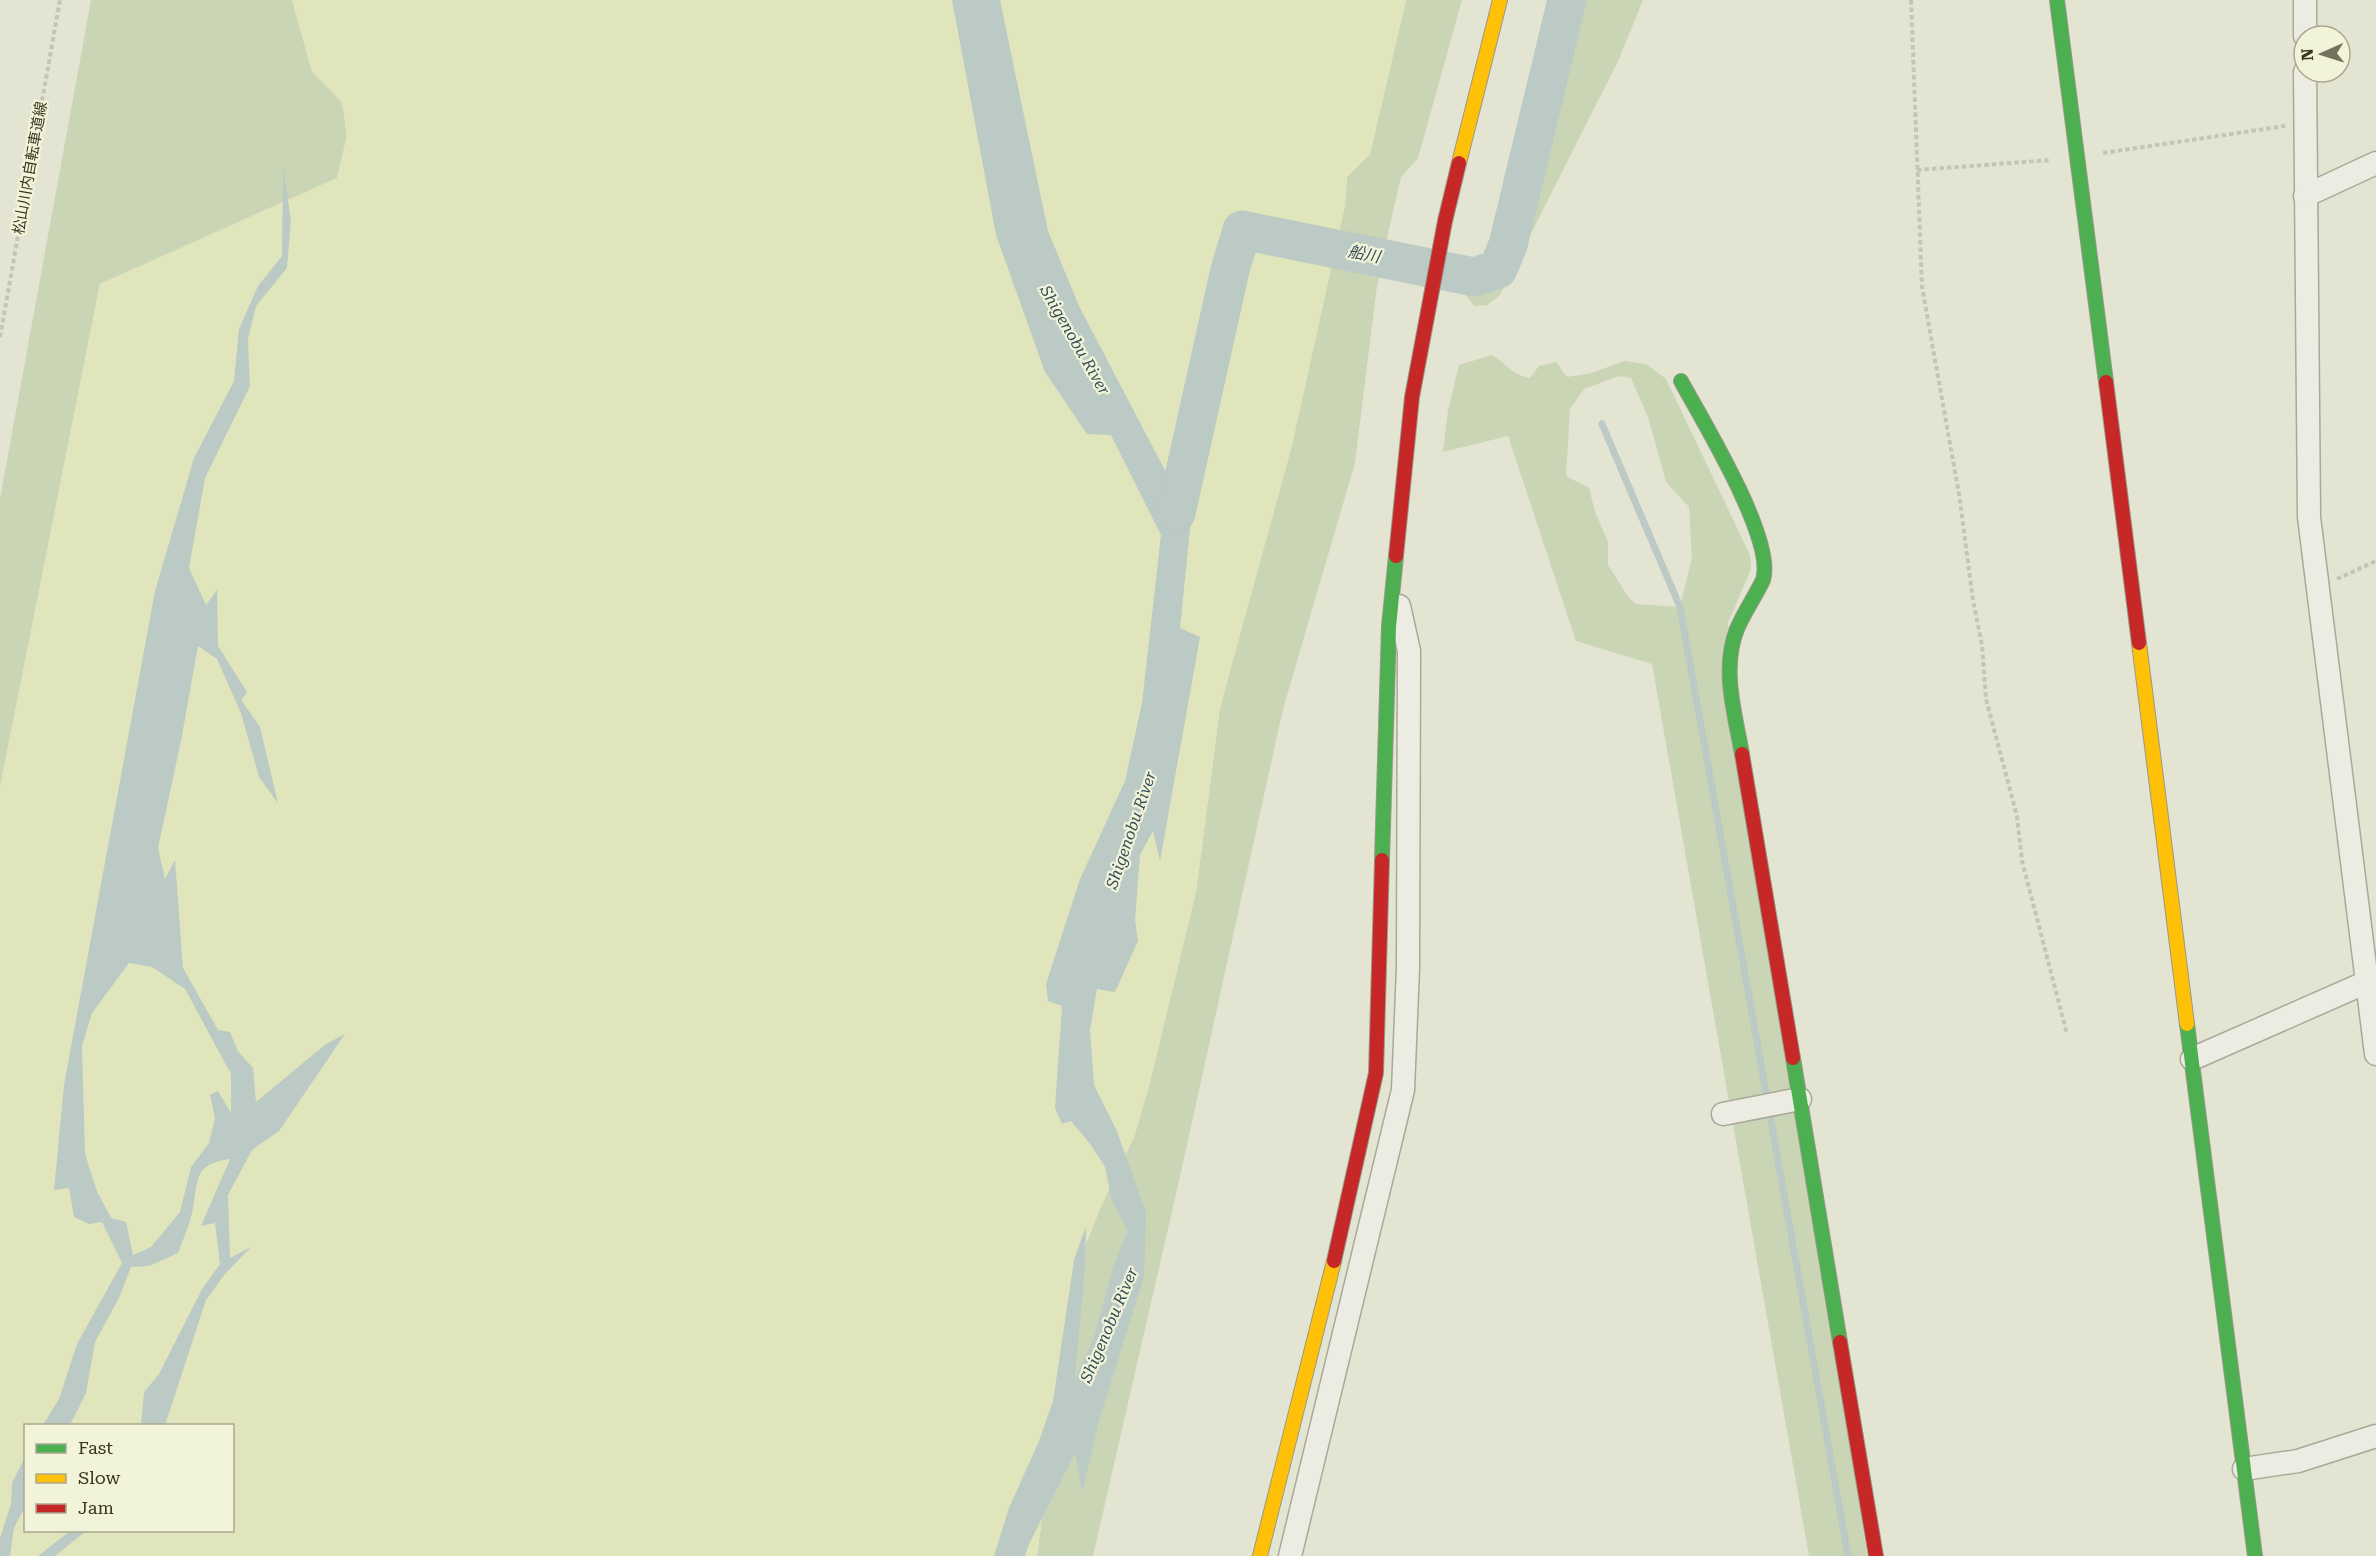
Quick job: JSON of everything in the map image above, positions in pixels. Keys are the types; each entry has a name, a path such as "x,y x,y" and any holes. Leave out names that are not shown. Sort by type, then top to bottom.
{"street":[{"path":"1260,1556 1344,1222 1376,1073 1392,576 1412,397 1444,221 1500,0"},
{"path":"2057,0 2255,1556"},
{"path":"2305,0 2305,24"},
{"path":"2305,84 2309,517 2372,980 2376,1054"},
{"path":"2305,196 2376,163"},
{"path":"1680,381 1747,511 1763,549 1766,571 1756,595 1738,624 1730,651 1729,676 1796,1100 1876,1556"},
{"path":"1290,1556 1403,1090 1408,968 1409,651 1392,576"},
{"path":"2192,1059 2372,980"},
{"path":"1726,1114 1796,1100"},
{"path":"2244,1469 2298,1461 2376,1436"}],"path":[{"name":"松山川内自転車道線","path":"0,337 60,0"},
{"path":"1911,0 1922,287 1959,494 1973,600 1982,645 1986,699 2018,816 2022,861 2067,1034"},
{"path":"1917,170 2034,162 2304,123"},
{"path":"2317,588 2376,561"}],"shaded area":[{"path":"91,0 292,0 312,71 342,102 347,136 337,178 100,284 0,787 0,499"},
{"path":"1406,0 1462,0 1418,158 1401,177 1388,233 1377,286 1355,463 1283,709 1181,1172 1093,1556 1037,1556 1075,1272 1149,1086 1196,892 1220,708 1345,206 1347,177 1370,154"},
{"path":"1573,0 1643,0 1619,59 1500,295 1487,305 1474,306 1465,294 1468,286 1495,274 1507,259 1544,123"},
{"path":"1492,355 1514,372 1530,378 1539,366 1556,362 1567,377 1592,373 1624,361 1646,364 1666,379 1750,555 1751,569 1728,623 1867,1556 1809,1556 1652,664 1576,641 1508,436 1443,452 1448,411 1459,365","holes":["1619,376 1631,378 1648,417 1666,482 1689,507 1692,558 1680,607 1636,604 1629,598 1608,565 1608,542 1595,512 1589,488 1566,476 1570,409 1584,389"]}],"sand":[{"path":"292,0 1406,0 1370,154 1347,177 1345,206 1292,446 1220,708 1196,892 1149,1086 1135,1135 1091,1228 1075,1272 1037,1556 0,1556 0,787 100,284 337,178 347,136 342,102 312,72"}],"water":[{"name":"Shigenobu River","path":"952,0 1000,0 1048,231 1079,306 1171,482 1192,509 1180,628 1200,637 1160,861 1153,831 1140,855 1135,920 1138,941 1115,992 1097,989 1090,1030 1094,1085 1116,1129 1146,1212 1144,1276 1099,1421 1082,1492 1075,1453 1025,1556 994,1556 1009,1508 1039,1441 1053,1401 1074,1260 1086,1226 1085,1267 1075,1378 1093,1340 1115,1262 1128,1231 1112,1201 1105,1167 1091,1145 1071,1121 1062,1124 1055,1108 1062,1006 1048,1001 1046,984 1080,879 1125,781 1142,703 1161,535 1111,435 1087,434 1045,372 996,235"},
{"path":"283,166 291,221 287,268 256,306 248,339 250,386 205,478 189,568 206,605 217,590 218,646 247,692 241,700 260,727 278,803 259,777 241,713 217,659 198,646 158,848 165,879 175,860 183,968 218,1030 230,1032 238,1051 253,1068 256,1102 326,1044 345,1034 279,1131 252,1150 228,1195 230,1258 251,1247 225,1274 206,1300 165,1424 141,1424 144,1392 159,1374 202,1289 220,1264 215,1223 201,1226 230,1159 209,1165 199,1176 191,1218 178,1253 149,1266 131,1267 119,1298 95,1342 86,1393 70,1424 44,1424 59,1399 77,1344 122,1263 102,1222 89,1224 74,1217 69,1188 54,1190 64,1085 155,591 194,458 234,381 239,329 258,286 282,256","holes":["129,963 152,967 185,989 231,1074 231,1113 218,1091 210,1095 215,1118 209,1143 191,1167 180,1212 151,1247 133,1255 126,1222 111,1218 97,1191 85,1154 82,1046 92,1013"]},
{"path":"24,1459 24,1509 14,1528 10,1556 0,1556 0,1538 11,1504 12,1483"},
{"path":"69,1532 85,1532 55,1556 38,1556"}],"waterway":[{"name":"船川","path":"1176,513 1230,270 1242,230 1474,277 1498,269 1508,245 1567,0"},
{"path":"1602,424 1680,607 1848,1556"}],"traffic: fast":[{"path":"2057,0 2106,382"},
{"path":"1681,381 1735,480 1759,538 1764,562 1763,580 1737,629 1730,660 1733,707 1742,754"},
{"path":"1382,860 1389,626 1396,556"},
{"path":"2187,1024 2255,1556"},
{"path":"1793,1058 1840,1342"}],"traffic: slow":[{"path":"1459,163 1500,0"},
{"path":"2139,643 2187,1024"},
{"path":"1260,1556 1334,1261"}],"traffic: jam":[{"path":"1396,556 1412,397 1445,221 1459,163"},
{"path":"2106,382 2139,643"},
{"path":"1742,754 1793,1058"},
{"path":"1334,1261 1376,1073 1382,860"},
{"path":"1840,1342 1876,1556"}]}
